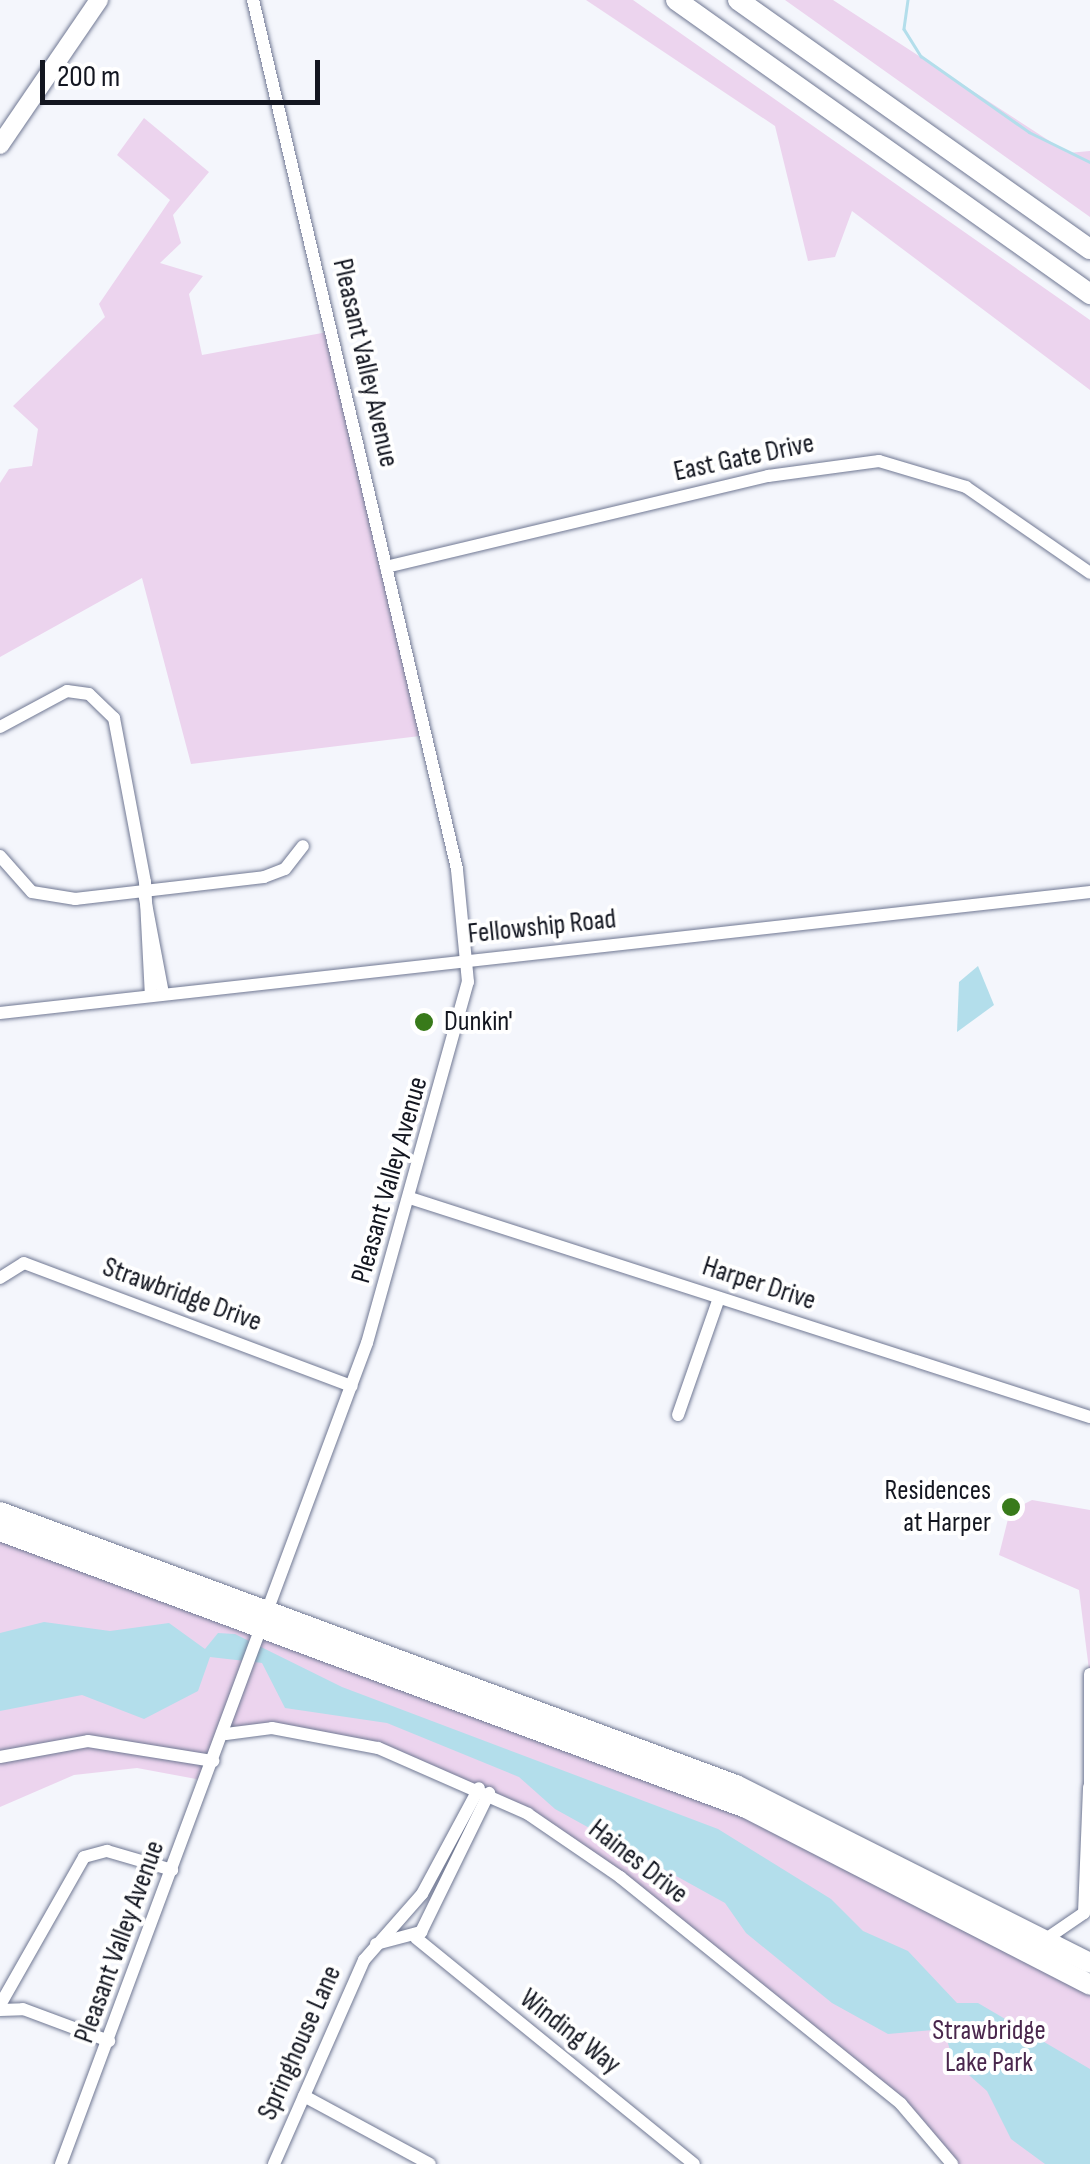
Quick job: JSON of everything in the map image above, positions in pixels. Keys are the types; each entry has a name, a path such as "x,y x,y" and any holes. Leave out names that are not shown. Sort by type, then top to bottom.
{"highway":[{"path":"676,0 1090,294"},
{"path":"738,0 1090,249"},
{"path":"0,1512 264,1628 736,1785 1088,1958"},
{"path":"0,1531 746,1808 1090,1985"},
{"path":"1007,1942 1064,1962 1088,1958"}],"main road":[{"path":"0,145 99,0"}],"street":[{"name":"Pleasant Valley Avenue","path":"62,2164 212,1761 226,1734 352,1386 412,1199 469,960 386,567 254,0"},
{"name":"East Gate Drive","path":"386,567 801,469 879,461 966,487 1090,572"},
{"path":"0,727 67,690 108,708 127,757 157,995"},
{"path":"0,856 23,885 53,899 144,892 276,874 303,846"},
{"name":"Fellowship Road","path":"0,1013 1090,892"},
{"name":"Harper Drive","path":"412,1199 1090,1417"},
{"name":"Strawbridge Drive","path":"0,1278 24,1263 352,1386"},
{"path":"678,1415 719,1298"},
{"path":"1046,1939 1084,1913 1090,1674"},
{"name":"Haines Drive","path":"226,1734 272,1728 368,1746 484,1790 620,1876 901,2104 952,2164"},
{"path":"0,1757 88,1742 212,1761"},
{"path":"416,1938 484,1790"},
{"name":"Springhouse Lane","path":"274,2164 376,1944 422,1894 484,1790"},
{"path":"109,2041 22,2009 0,2008 84,1856 106,1851 172,1870"},
{"name":"Springhouse Lane","path":"376,1944 416,1938 422,1894"},
{"name":"Winding Way","path":"416,1938 694,2164"},
{"path":"304,2096 430,2164"}],"green space":[{"path":"586,0 633,0 1090,320 1090,390 852,211 835,257 808,261 775,126"},
{"path":"785,0 833,0 1068,153 1090,151 1090,217"},
{"path":"144,118 209,172 173,215 181,243 160,263 203,276 189,294 202,355 333,331 428,735 191,764 142,578 0,657 0,483 9,469 32,466 38,429 13,406 105,317 99,304 170,200 117,155"},
{"path":"1032,1500 1090,1510 1090,1678 1079,1590 999,1555 1010,1511"},
{"name":"Strawbridge Lake Park","path":"0,1531 662,1774 1090,1985 1090,2164 952,2164 930,2130 546,1825 398,1755 254,1728 226,1734 207,1781 137,1768 74,1775 0,1807"}],"water":[{"path":"978,966 994,1005 957,1032 959,982"},
{"path":"44,1622 110,1631 169,1623 205,1649 218,1633 235,1634 342,1687 718,1829 831,1899 863,1931 908,1951 957,2003 978,2003 1090,2069 1090,2164 1045,2164 1011,2139 987,2091 953,2061 944,2029 888,2034 832,2003 746,1933 725,1903 555,1809 519,1777 387,1723 285,1708 262,1663 210,1657 198,1691 144,1719 82,1695 0,1711 0,1633"}],"waterway":[{"path":"908,0 904,29 921,56 1029,132 1090,162"}],"place":[{"name":"Dunkin'","path":"424,1022"},
{"name":"Residences at Harper","path":"1011,1507"}]}
